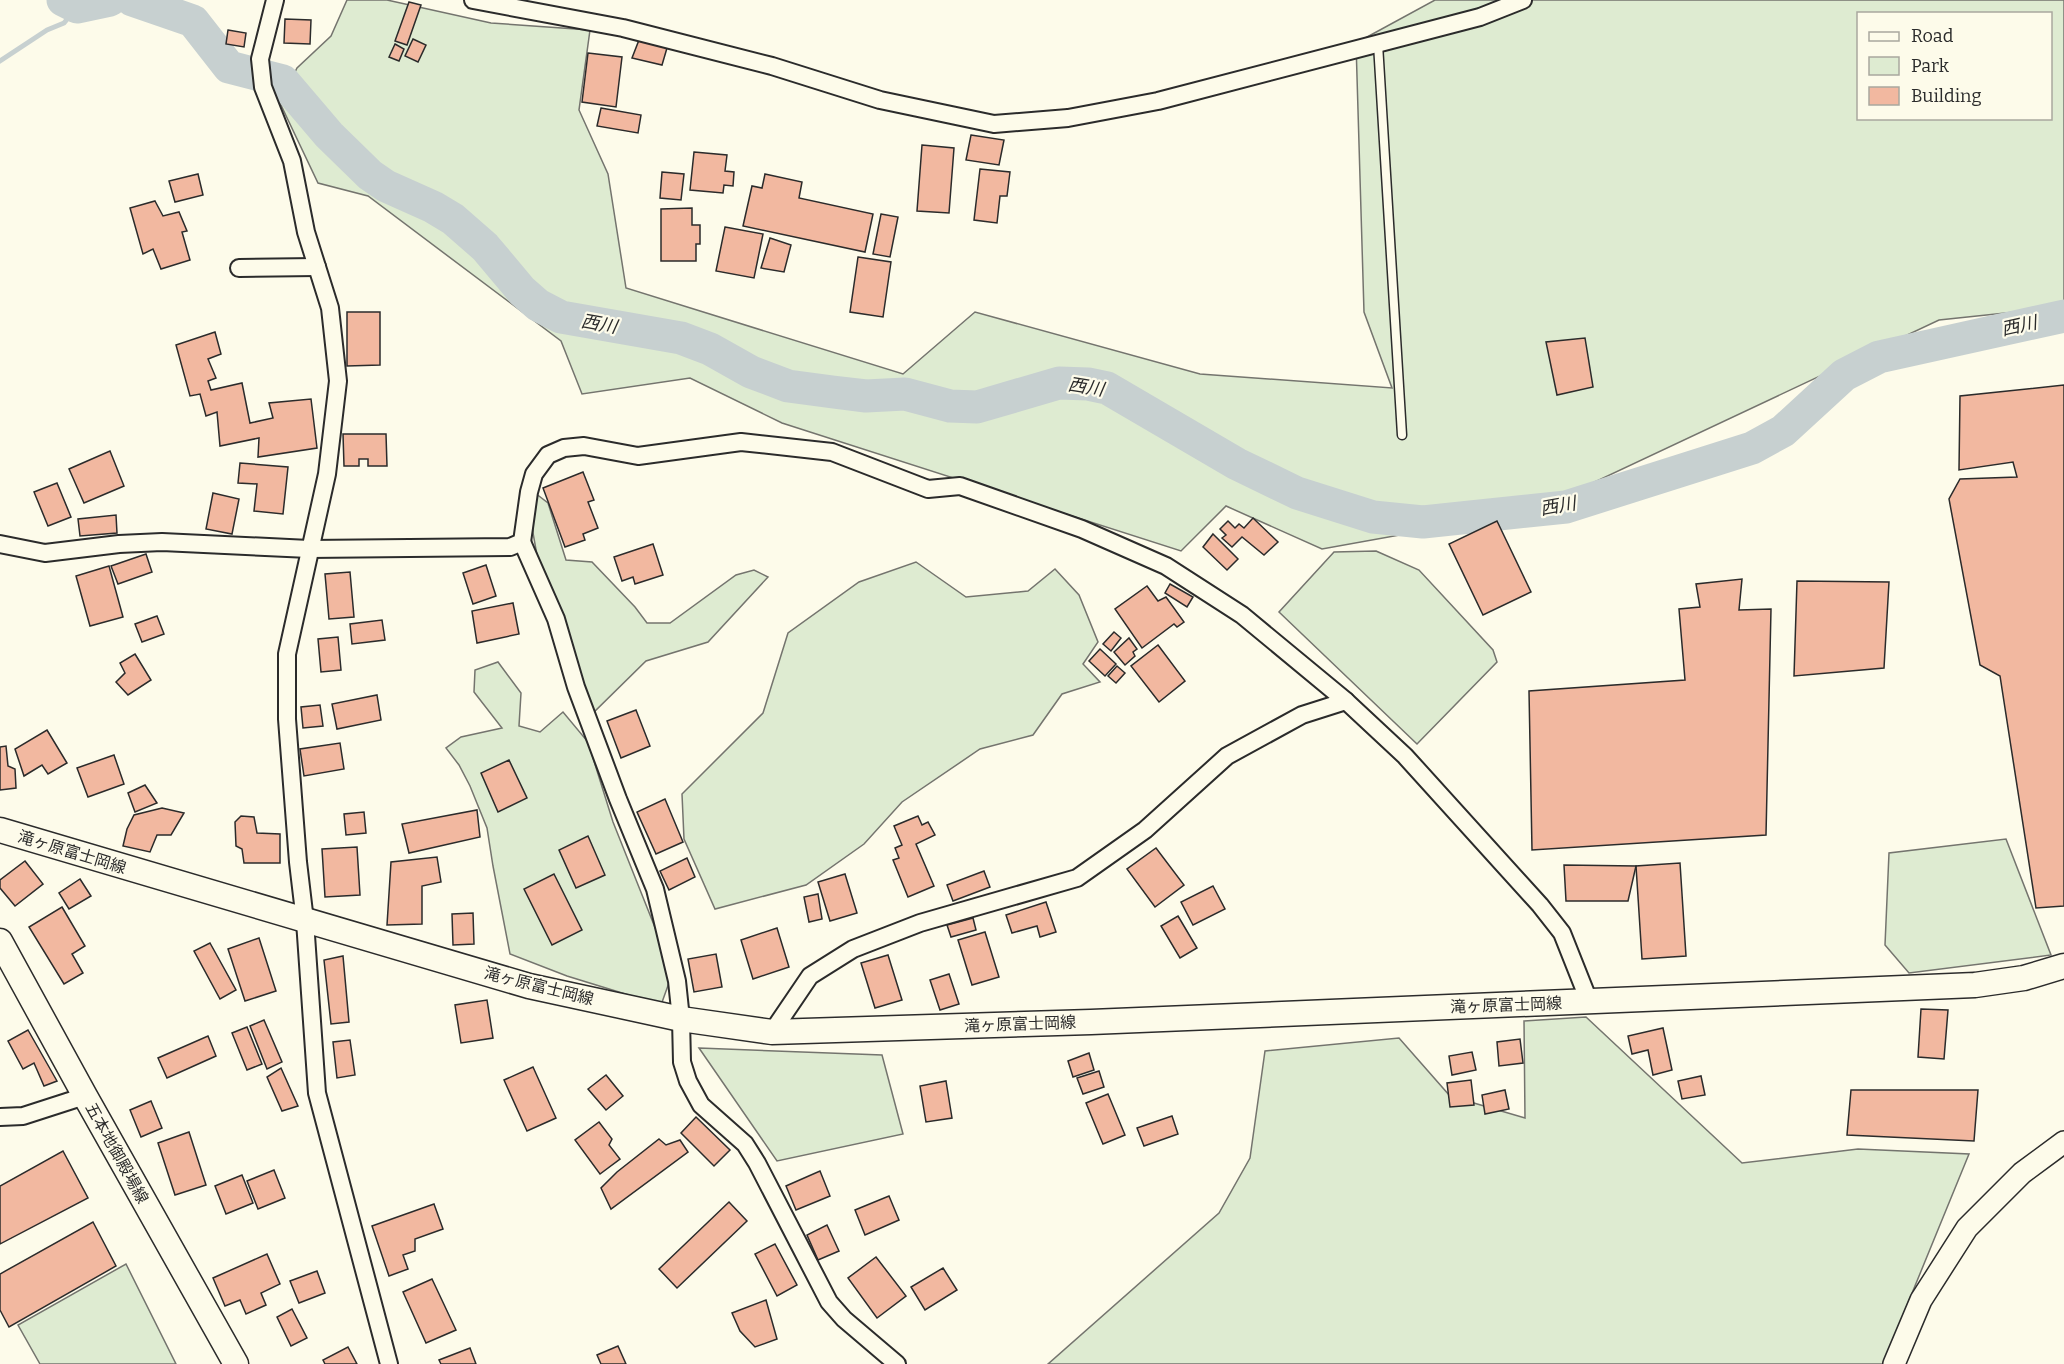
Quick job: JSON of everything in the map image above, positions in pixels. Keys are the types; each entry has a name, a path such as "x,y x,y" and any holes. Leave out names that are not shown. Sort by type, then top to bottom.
{"main road":[{"name":"滝ヶ原富士岡線","path":"0,830 529,986 681,1018 772,1032 1080,1022 1975,985 2024,978 2064,966"},
{"name":"五本地御殿場線","path":"0,941 236,1364"}],"street":[{"path":"275,0 260,59 263,87 292,161 306,232 330,308 338,381 327,474 287,654 287,719 317,1093 389,1364"},
{"path":"473,0 623,28 772,66 880,100 994,124 1068,118 1158,101 1480,17 1523,0"},
{"path":"239,268 317,267"},
{"path":"897,1364 844,1319 829,1302 758,1163 745,1144 701,1105 688,1082 682,1062 677,981 655,889 584,707 556,618 522,542 534,474 548,455 564,448 584,446 638,456 741,442 832,452 927,489 960,486 1013,503 1082,529 1166,566 1242,615 1346,700 1405,756 1540,905 1562,933 1589,1001"},
{"path":"0,544 45,553 119,544 162,542 309,549 510,547 522,542"},
{"path":"772,1032 810,976 853,949 920,923 1077,878 1145,830 1227,756 1302,715 1346,700"},
{"path":"0,1117 22,1116 85,1096"},
{"path":"1894,1364 1921,1300 1967,1228 2022,1173 2064,1142"}],"lane":[{"path":"1378,45 1402,435"}],"green space":[{"path":"347,0 387,0 491,23 590,30 579,110 608,174 626,288 903,374 975,312 1200,374 1392,388 1364,312 1356,43 1435,0 2064,0 2064,307 1939,320 1533,511 1322,549 1226,506 1181,551 782,423 690,378 582,394 561,341 368,196 318,183 280,103 297,68 331,36"},
{"path":"535,493 548,503 566,560 592,562 635,607 647,623 670,623 736,575 754,570 768,577 708,642 646,661 593,713 564,621 540,572 533,533 532,505"},
{"path":"1376,551 1419,570 1493,650 1497,662 1417,744 1279,612 1334,552"},
{"path":"916,562 966,597 1028,591 1055,569 1079,595 1098,642 1083,664 1100,682 1062,694 1033,735 980,749 902,802 864,844 806,885 715,909 684,839 682,794 763,713 788,633 859,582"},
{"path":"498,662 521,693 519,726 540,732 563,712 588,742 613,822 658,935 670,980 661,1005 567,976 510,954 487,828 470,786 459,765 446,748 461,737 502,728 474,692 475,670"},
{"path":"2006,839 2051,955 1909,973 1885,945 1889,853"},
{"path":"1586,1017 1742,1163 1858,1149 1969,1154 1883,1364 1048,1364 1219,1213 1250,1158 1265,1051 1399,1038 1450,1096 1525,1118 1524,1021"},
{"path":"699,1048 882,1055 903,1134 777,1161"},
{"path":"126,1264 176,1364 40,1364 18,1325"}],"building":[{"path":"409,2 421,5 407,45 395,41"},
{"path":"285,19 311,20 310,44 284,43"},
{"path":"228,30 246,33 244,47 226,44"},
{"path":"413,39 426,45 418,62 405,56"},
{"path":"639,40 667,48 662,65 632,58"},
{"path":"395,44 404,49 399,61 389,57"},
{"path":"588,53 622,57 616,107 582,102"},
{"path":"601,108 641,115 638,133 597,126"},
{"path":"971,135 1004,140 999,165 966,160"},
{"path":"922,145 954,148 949,213 917,211"},
{"path":"694,152 727,155 725,171 734,172 733,186 724,185 723,193 690,190"},
{"path":"980,169 1010,172 1007,196 1000,196 997,223 974,220"},
{"path":"662,172 684,174 681,200 660,198"},
{"path":"198,174 203,195 175,202 169,181"},
{"path":"765,174 802,182 799,198 873,214 865,252 743,226 752,186 762,188"},
{"path":"155,201 163,216 179,212 187,231 182,232 190,260 161,269 153,249 143,254 130,208"},
{"path":"692,208 692,225 700,225 700,244 696,244 696,261 661,261 661,209"},
{"path":"881,214 898,217 890,257 873,254"},
{"path":"725,227 763,234 754,278 716,271"},
{"path":"770,238 791,245 784,272 761,268"},
{"path":"858,257 891,262 883,317 850,312"},
{"path":"347,312 380,312 380,365 347,366"},
{"path":"215,332 221,354 208,359 216,378 208,381 211,390 242,383 250,423 273,418 269,403 311,399 317,448 258,457 259,438 220,446 217,412 206,416 200,394 190,396 176,345"},
{"path":"1585,338 1593,387 1557,395 1546,342"},
{"path":"2064,385 2064,906 2036,908 2000,676 1980,665 1949,499 1960,479 2017,477 2013,462 1959,470 1960,396"},
{"path":"343,434 386,434 387,466 368,466 368,459 359,459 359,466 344,466"},
{"path":"110,451 124,486 84,503 69,469"},
{"path":"240,463 288,467 283,514 254,511 257,484 238,483"},
{"path":"583,472 594,500 588,502 598,528 583,534 585,540 565,547 543,488"},
{"path":"57,483 71,517 48,526 34,492"},
{"path":"213,493 239,499 232,534 206,529"},
{"path":"116,515 117,533 80,536 78,519"},
{"path":"1253,518 1278,542 1264,555 1242,537 1232,547 1222,538 1226,535 1220,529 1228,521 1235,528 1239,524 1244,528"},
{"path":"1497,521 1531,592 1483,615 1449,544"},
{"path":"1213,534 1238,559 1227,570 1203,547"},
{"path":"653,544 663,575 635,584 633,577 622,581 614,557"},
{"path":"146,554 152,572 118,584 111,566"},
{"path":"486,565 496,596 473,604 463,573"},
{"path":"109,566 123,617 90,626 76,576"},
{"path":"350,572 354,617 329,619 325,574"},
{"path":"1742,579 1739,610 1771,609 1766,835 1532,850 1529,691 1685,680 1679,609 1700,607 1696,584"},
{"path":"1797,581 1889,582 1884,668 1794,676"},
{"path":"1170,584 1193,597 1187,607 1165,593"},
{"path":"1147,586 1158,601 1166,597 1184,622 1177,627 1174,624 1142,648 1115,609"},
{"path":"513,603 519,634 477,643 472,611"},
{"path":"157,616 164,634 142,642 135,624"},
{"path":"382,620 385,640 352,644 350,624"},
{"path":"1114,632 1121,638 1111,651 1103,644"},
{"path":"338,637 341,670 321,672 318,639"},
{"path":"1129,638 1137,649 1133,652 1135,656 1125,665 1114,652"},
{"path":"1158,645 1185,681 1159,702 1131,666"},
{"path":"1100,649 1116,664 1105,676 1089,661"},
{"path":"135,654 151,680 128,695 116,682 125,673 120,663"},
{"path":"1117,666 1125,673 1116,683 1108,676"},
{"path":"377,695 381,720 337,729 332,704"},
{"path":"320,705 323,726 303,728 301,707"},
{"path":"636,710 650,746 621,758 607,721"},
{"path":"47,730 67,763 48,774 42,765 24,776 15,749"},
{"path":"340,743 344,769 304,776 300,749"},
{"path":"6,746 8,766 15,769 16,788 0,790 0,747"},
{"path":"114,755 124,784 88,797 77,768"},
{"path":"509,760 527,798 498,812 481,773"},
{"path":"145,785 157,803 135,812 128,793"},
{"path":"665,799 683,842 656,854 637,812"},
{"path":"162,808 184,813 171,835 157,835 150,852 123,846 127,829 134,815"},
{"path":"477,810 480,837 409,853 402,824"},
{"path":"364,812 366,833 346,835 344,814"},
{"path":"241,816 254,817 257,833 280,834 280,863 244,863 242,849 236,846 235,822"},
{"path":"918,816 922,825 928,822 935,835 916,844 934,886 908,897 893,860 899,858 895,848 902,845 894,826"},
{"path":"588,836 605,875 576,888 559,850"},
{"path":"357,847 360,895 325,897 322,849"},
{"path":"1156,848 1184,885 1155,907 1127,869"},
{"path":"437,857 441,882 422,886 422,924 387,925 391,862"},
{"path":"687,858 695,877 669,890 660,871"},
{"path":"25,861 43,884 15,906 0,888 0,880"},
{"path":"1680,863 1686,956 1642,959 1636,866"},
{"path":"1564,865 1636,866 1628,901 1566,901"},
{"path":"984,871 990,887 953,901 947,885"},
{"path":"554,874 582,930 552,945 524,889"},
{"path":"845,874 857,913 830,921 818,882"},
{"path":"80,879 91,896 69,909 59,893"},
{"path":"1213,886 1225,909 1193,925 1181,902"},
{"path":"818,894 822,919 809,922 804,897"},
{"path":"1046,902 1056,932 1040,937 1037,926 1012,933 1006,915"},
{"path":"62,907 85,946 72,954 83,973 64,984 29,927"},
{"path":"473,913 474,944 453,945 452,914"},
{"path":"1178,916 1197,948 1180,958 1161,926"},
{"path":"973,918 976,930 951,937 947,925"},
{"path":"777,928 789,967 753,979 741,940"},
{"path":"985,932 999,977 972,985 958,940"},
{"path":"259,938 276,991 245,1001 228,949"},
{"path":"210,943 236,990 220,999 194,951"},
{"path":"716,954 722,987 694,992 688,959"},
{"path":"888,955 902,1000 875,1008 861,963"},
{"path":"343,956 349,1022 331,1024 324,960"},
{"path":"949,974 959,1004 940,1010 930,980"},
{"path":"487,1000 493,1038 461,1043 455,1005"},
{"path":"1921,1009 1948,1010 1944,1059 1918,1057"},
{"path":"264,1020 282,1062 267,1069 250,1026"},
{"path":"247,1027 262,1064 247,1070 232,1033"},
{"path":"1663,1028 1672,1070 1653,1075 1648,1050 1632,1054 1628,1036"},
{"path":"28,1030 57,1081 44,1086 34,1063 23,1069 8,1041"},
{"path":"208,1036 216,1056 167,1078 158,1058"},
{"path":"1520,1039 1523,1063 1499,1066 1497,1042"},
{"path":"350,1040 355,1075 337,1078 333,1042"},
{"path":"1472,1052 1476,1070 1452,1075 1449,1056"},
{"path":"1089,1053 1094,1070 1073,1077 1068,1061"},
{"path":"533,1067 556,1118 527,1131 504,1080"},
{"path":"281,1068 298,1106 282,1111 267,1077"},
{"path":"1099,1071 1104,1087 1083,1094 1077,1078"},
{"path":"606,1075 623,1096 606,1110 588,1089"},
{"path":"1701,1076 1705,1095 1682,1099 1678,1081"},
{"path":"1471,1080 1474,1105 1450,1107 1447,1083"},
{"path":"946,1081 952,1118 926,1122 920,1086"},
{"path":"1505,1090 1509,1109 1485,1114 1482,1095"},
{"path":"1851,1090 1978,1090 1974,1141 1847,1135"},
{"path":"1108,1094 1125,1135 1103,1144 1086,1103"},
{"path":"151,1101 162,1128 141,1137 130,1110"},
{"path":"1172,1116 1178,1134 1144,1146 1137,1128"},
{"path":"696,1117 730,1150 714,1166 681,1133"},
{"path":"599,1122 612,1139 609,1145 620,1159 600,1174 575,1140"},
{"path":"189,1132 206,1185 175,1195 158,1143"},
{"path":"659,1139 666,1145 680,1140 688,1152 611,1209 601,1188 617,1172"},
{"path":"63,1151 88,1198 0,1244 0,1186"},
{"path":"274,1170 285,1198 258,1209 247,1181"},
{"path":"820,1171 830,1196 796,1210 786,1186"},
{"path":"242,1175 253,1203 226,1214 215,1186"},
{"path":"889,1196 899,1220 865,1235 855,1210"},
{"path":"729,1202 747,1221 677,1288 659,1269"},
{"path":"434,1204 443,1229 415,1239 415,1251 403,1255 408,1269 389,1276 372,1226"},
{"path":"93,1222 116,1266 9,1327 0,1310 0,1274"},
{"path":"827,1225 839,1251 818,1260 807,1235"},
{"path":"775,1244 797,1285 777,1296 755,1254"},
{"path":"267,1254 280,1284 261,1293 266,1305 246,1314 240,1300 225,1306 213,1278"},
{"path":"876,1257 906,1296 877,1318 848,1278"},
{"path":"943,1268 957,1290 925,1310 911,1287"},
{"path":"317,1271 325,1293 299,1303 290,1281"},
{"path":"432,1279 456,1330 426,1343 403,1292"},
{"path":"766,1300 777,1339 755,1347 740,1331 732,1313"},
{"path":"292,1309 307,1338 291,1346 277,1317"},
{"path":"618,1346 626,1364 601,1364 597,1355"},
{"path":"348,1347 357,1364 325,1364 323,1360"},
{"path":"470,1348 476,1364 441,1364 439,1360"}],"waterway":[{"name":"西川","path":"63,0 77,7 110,0"},
{"name":"西川","path":"132,0 193,21 229,67 283,81 329,135 370,175 386,186 433,207 453,219 485,247 522,291 538,305 561,317 681,338 710,349 751,372 788,386 833,392 866,396 905,394 950,406 977,407 1059,383 1088,384 1107,388 1237,464 1297,493 1373,517 1423,522 1566,507 1752,448 1783,431 1844,375 1879,357 2064,316"},
{"path":"0,61 47,30 64,23 77,7"}]}
